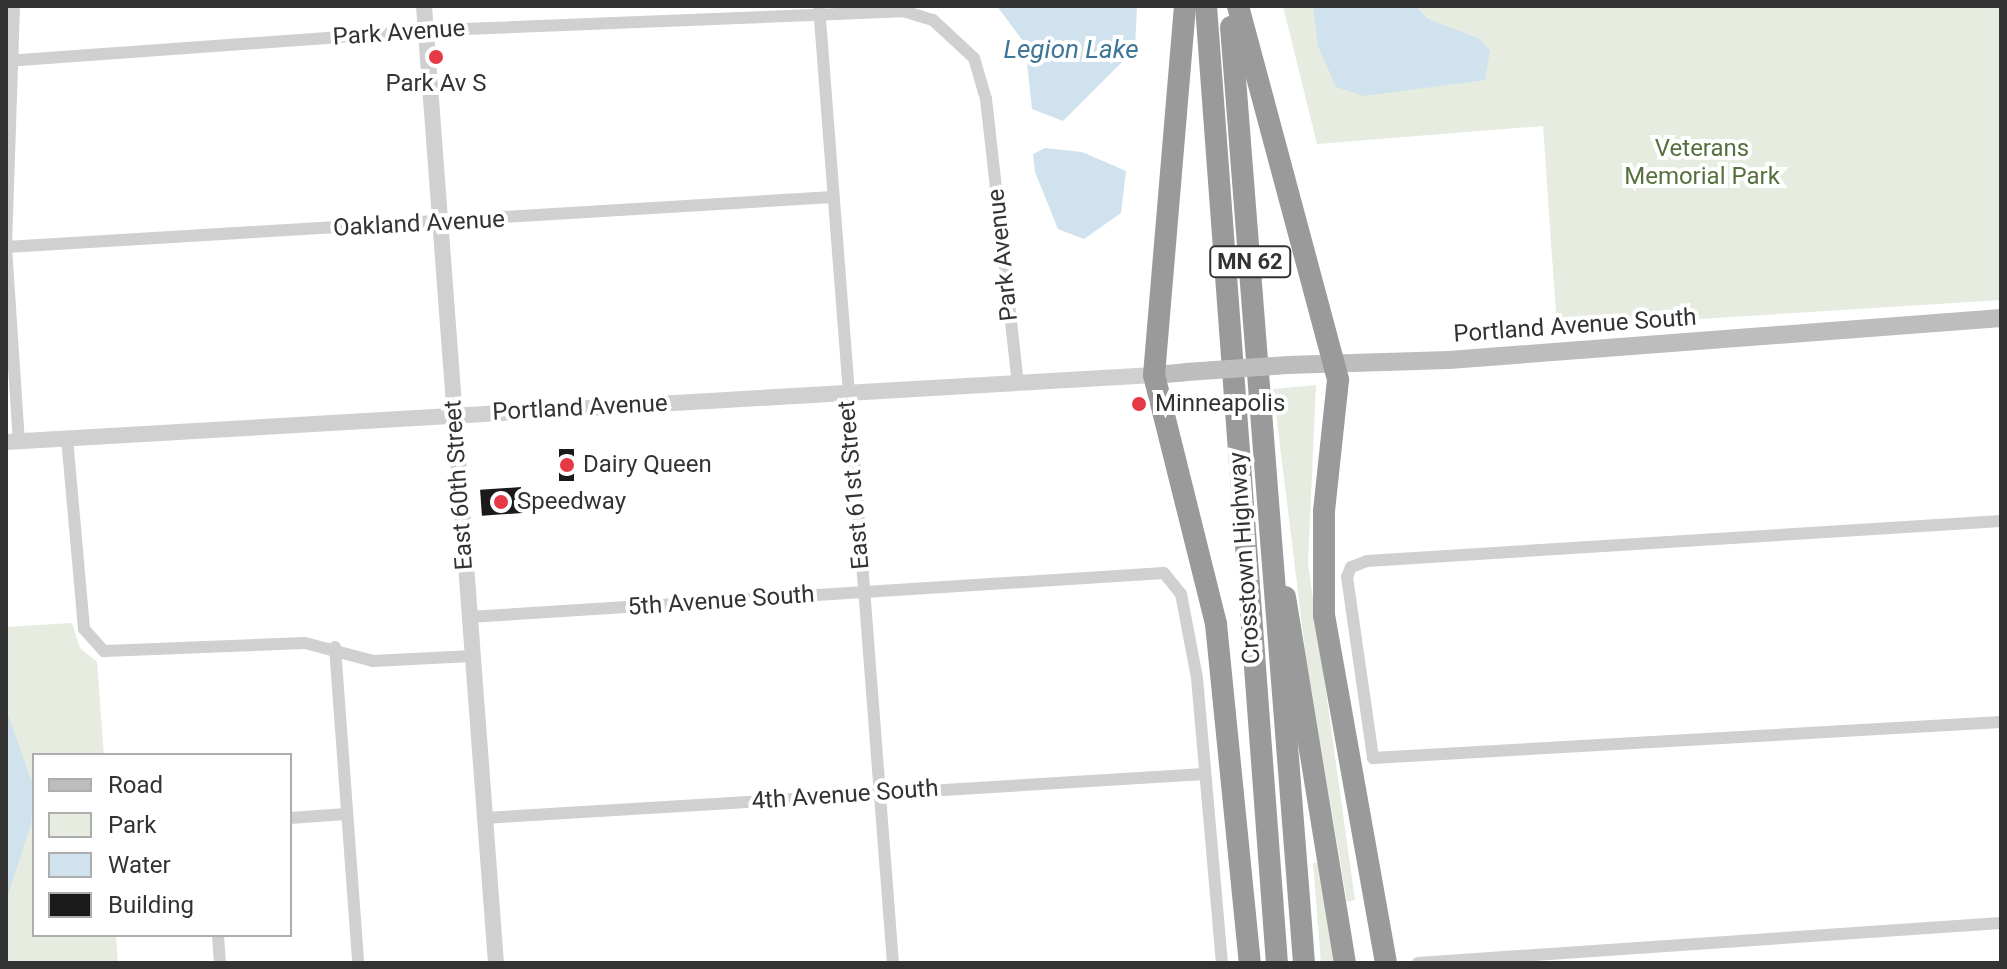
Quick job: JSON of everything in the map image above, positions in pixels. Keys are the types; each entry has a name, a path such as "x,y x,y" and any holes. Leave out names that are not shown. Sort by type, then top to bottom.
{"highway":[{"path":"1185,6 1154,375 1216,624 1250,963"},
{"name":"Crosstown Highway","path":"1206,6 1277,963"},
{"name":"Crosstown Highway","path":"1230,6 1304,963"},
{"path":"1238,6 1338,380 1324,511 1324,615 1351,785 1386,963"},
{"path":"1270,518 1345,963"},
{"path":"1351,785 1371,963"}],"main road":[{"name":"Portland Avenue South","path":"1154,375 1332,360 1449,360 2001,318"}],"street":[{"path":"13,442 6,247 9,61 14,6"},
{"name":"East 60th Street","path":"424,6 496,963"},
{"name":"Park Avenue","path":"9,61 426,30 819,8 918,15 955,37 974,58 986,99 1018,384"},
{"name":"East 61st Street","path":"819,8 846,393 893,963"},
{"name":"Oakland Avenue","path":"6,247 832,197"},
{"name":"Portland Avenue","path":"13,442 1154,375"},
{"path":"67,438 81,614 92,644 122,653 305,643 335,647 373,661 472,656"},
{"path":"2001,521 1351,567 1350,617 1373,758 2001,722"},
{"name":"5th Avenue South","path":"469,617 1164,573 1181,594 1205,774"},
{"path":"335,647 358,963"},
{"path":"1205,774 1222,963"},
{"name":"4th Avenue South","path":"485,818 1205,774"},
{"path":"292,818 346,814"},
{"path":"1418,963 2001,923"},
{"path":"218,937 220,963"}],"green space":[{"name":"Veterans Memorial Park","path":"1283,6 2001,6 2001,300 1557,328 1543,126 1317,144"},
{"path":"1316,385 1308,563 1355,900 1347,902 1306,657 1273,389"},
{"path":"72,623 80,648 97,662 104,753 32,753 32,937 116,937 118,963 6,963 6,627"},
{"path":"1313,863 1320,863 1339,963 1321,963"}],"water":[{"name":"Legion Lake","path":"997,6 1137,6 1135,49 1063,121 1032,109 1025,44"},
{"path":"1313,6 1416,6 1428,19 1480,39 1490,51 1485,80 1364,96 1336,87 1318,46"},
{"path":"1045,148 1082,152 1126,171 1121,213 1084,239 1058,229 1035,172 1033,154"},
{"path":"6,709 32,782 32,812 31,824 6,901"}],"building":[{"name":"Dairy Queen","path":"559,449 574,449 574,481 559,481"},
{"name":"Speedway","path":"521,487 523,513 482,516 480,490"}],"place":[{"name":"Park Av S","path":"436,57"},
{"name":"Minneapolis","path":"1139,404"},
{"name":"Dairy Queen","path":"567,465"},
{"name":"Speedway","path":"501,502"}]}
